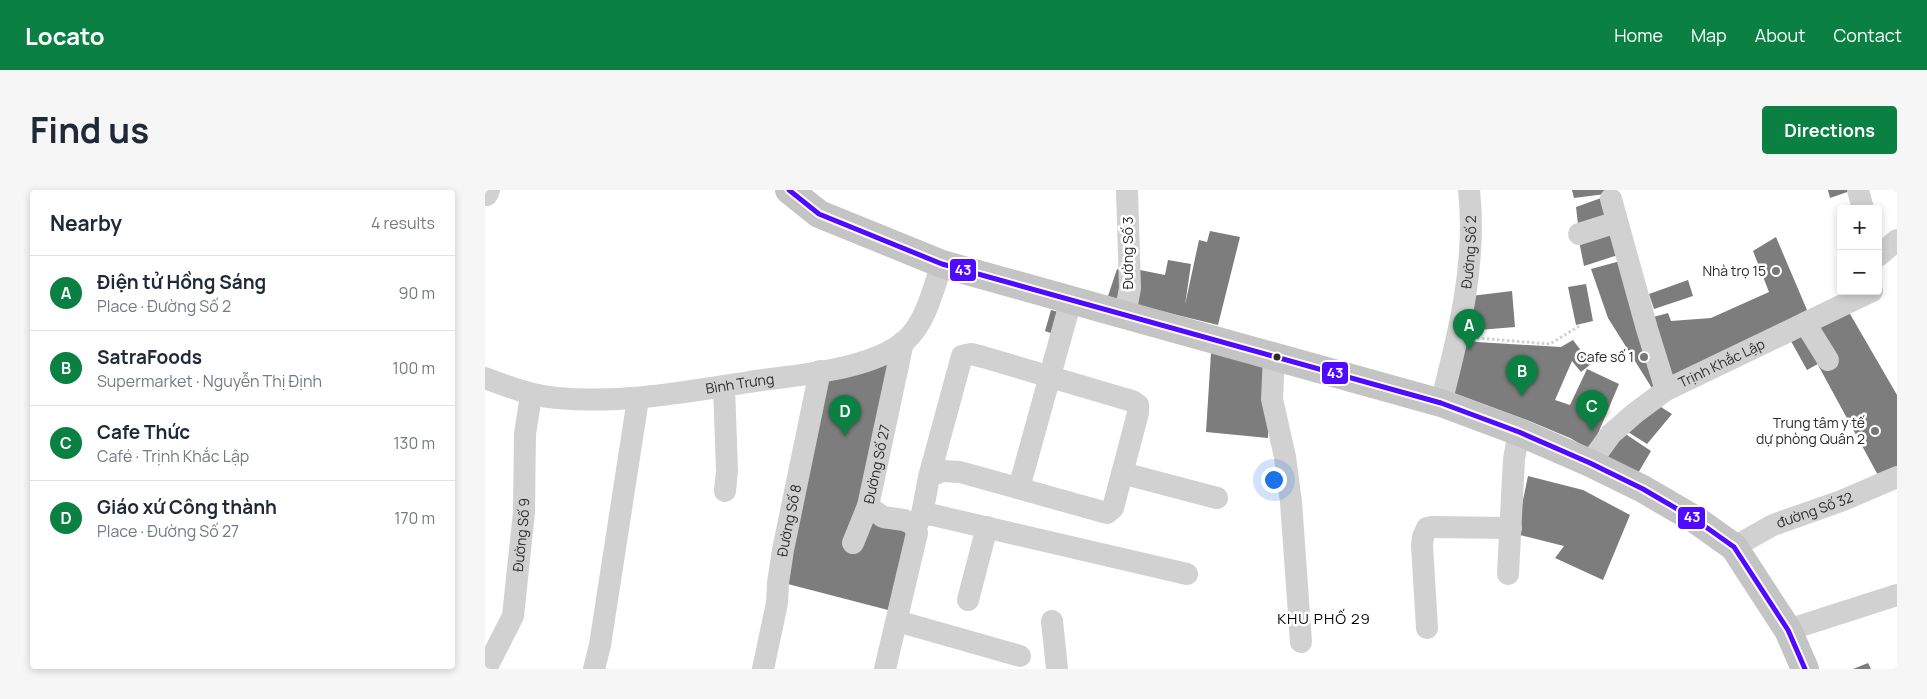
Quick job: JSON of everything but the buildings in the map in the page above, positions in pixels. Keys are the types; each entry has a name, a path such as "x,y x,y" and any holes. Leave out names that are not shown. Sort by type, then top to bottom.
{"main road":[{"path":"789,190 819,214 942,264 1441,403 1519,432 1590,463 1643,489 1689,516 1734,547 1788,630 1805,669"}],"street":[{"name":"Đường Số 3","path":"1125,315 1130,288 1127,190"},
{"name":"Đường Số 2","path":"1441,403 1459,336 1470,252 1469,190"},
{"path":"1858,190 1862,205"},
{"path":"1611,199 1666,390"},
{"path":"1579,234 1617,222"},
{"path":"1882,264 1897,240"},
{"name":"Bình Trưng","path":"485,378 531,394 557,398 638,399 858,364 886,354 915,332 942,264"},
{"name":"Trịnh Khắc Lập","path":"1590,463 1611,434 1666,390 1864,295"},
{"path":"1019,488 1071,300"},
{"path":"1805,324 1829,360"},
{"name":"Đường Số 27","path":"903,342 867,506 883,517 904,520 913,524 918,521 987,527 1187,574"},
{"path":"885,669 917,533 918,521 929,477 962,356 971,354 1132,401 1138,405 1138,412 1113,508 1107,513 960,472 942,471 929,477"},
{"path":"1274,356 1272,399 1285,457 1291,502 1301,642"},
{"name":"Đường Số 8","path":"763,669 777,603 783,550 821,371"},
{"path":"724,386 727,471 725,491"},
{"name":"Đường Số 9","path":"487,669 513,616 524,512 525,434 531,394"},
{"path":"594,669 600,645 638,399"},
{"path":"1508,574 1514,459 1519,432"},
{"path":"1122,473 1217,498"},
{"name":"đường Số 32","path":"1734,547 1773,525 1841,501 1897,477"},
{"path":"853,543 867,506"},
{"path":"967,600 987,527"},
{"path":"1427,628 1422,546 1427,528 1511,528"},
{"path":"1788,630 1897,596"},
{"path":"1052,621 1057,669"},
{"path":"897,622 1020,656"}],"path":[{"path":"1459,336 1550,344 1581,325"}],"transit line":[{"name":"43","path":"789,190 819,214 942,264 1441,403 1519,432 1590,463 1643,489 1696,520 1734,547 1788,630 1805,669"}],"place":[{"name":"Nhà trọ 15","path":"1776,271"},
{"name":"Điện tử Hồng Sáng","path":"1469,350"},
{"name":"Cafe số 1","path":"1644,357"},
{"name":"SatraFoods","path":"1522,396"},
{"name":"Cafe Thức","path":"1592,431"},
{"name":"Trung tâm y tế dự phòng Quân 2","path":"1875,431"},
{"name":"Giáo xứ Công thành","path":"845,436"}],"district":[{"name":"KHU PHỐ 29","path":"1324,619"}]}
